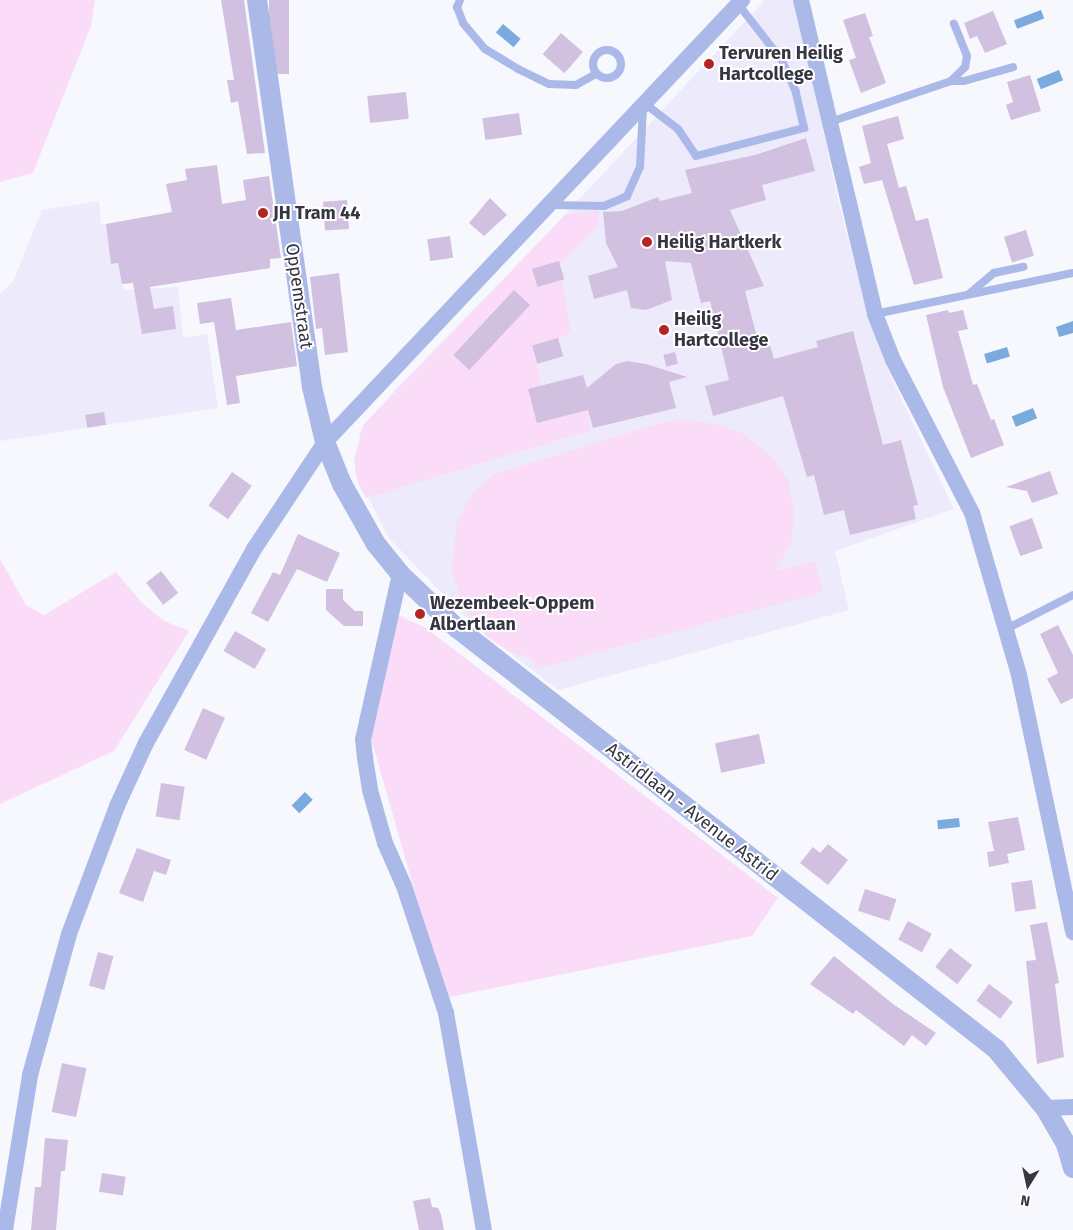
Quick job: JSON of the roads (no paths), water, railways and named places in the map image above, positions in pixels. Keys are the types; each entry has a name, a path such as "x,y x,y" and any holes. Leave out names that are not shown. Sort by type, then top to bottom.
{"street":[{"name":"Oppemstraat","path":"257,0 311,377 325,442"},
{"path":"801,0 875,314 893,360 972,513 1019,675 1073,932"},
{"path":"5,1230 30,1075 52,988 117,806 146,743 210,624 325,442 546,205 740,2"},
{"name":"Astridlaan - Avenue Astrid","path":"325,442 346,493 376,544 400,574 458,628 988,1043 1045,1108 1066,1144 1073,1168"},
{"path":"400,574 363,739 368,774 385,842 404,886 446,1013 484,1230"},
{"path":"1045,1108 1073,1107"}],"lane":[{"path":"460,0 456,7 463,23 485,49 518,69 549,84 576,85 596,74"},
{"path":"644,104 678,129 696,156 804,128 796,92 782,59 740,2"},
{"path":"951,81 965,67 967,56 954,22"},
{"path":"830,122 951,81 964,81 1013,67"},
{"path":"546,205 604,206 627,196 640,167 644,104"},
{"path":"970,293 994,272 1024,266"},
{"path":"875,314 1073,273"},
{"path":"1006,630 1073,595"}],"water":[{"path":"1041,10 1044,18 1017,29 1014,20"},
{"path":"503,24 521,39 514,47 496,32"},
{"path":"1059,70 1063,80 1041,89 1037,79"},
{"path":"1073,321 1073,333 1059,337 1056,327"},
{"path":"1007,347 1010,357 987,364 984,354"},
{"path":"1033,408 1037,418 1016,427 1012,417"},
{"path":"305,792 313,800 299,813 292,805"},
{"path":"959,818 960,827 938,829 937,820"}],"place":[{"name":"Tervuren Heilig Hartcollege","path":"709,64"},
{"name":"JH Tram 44","path":"263,213"},
{"name":"Heilig Hartkerk","path":"647,242"},
{"name":"Heilig Hartcollege","path":"664,330"},
{"name":"Wezembeek-Oppem Albertlaan","path":"420,614"}]}
